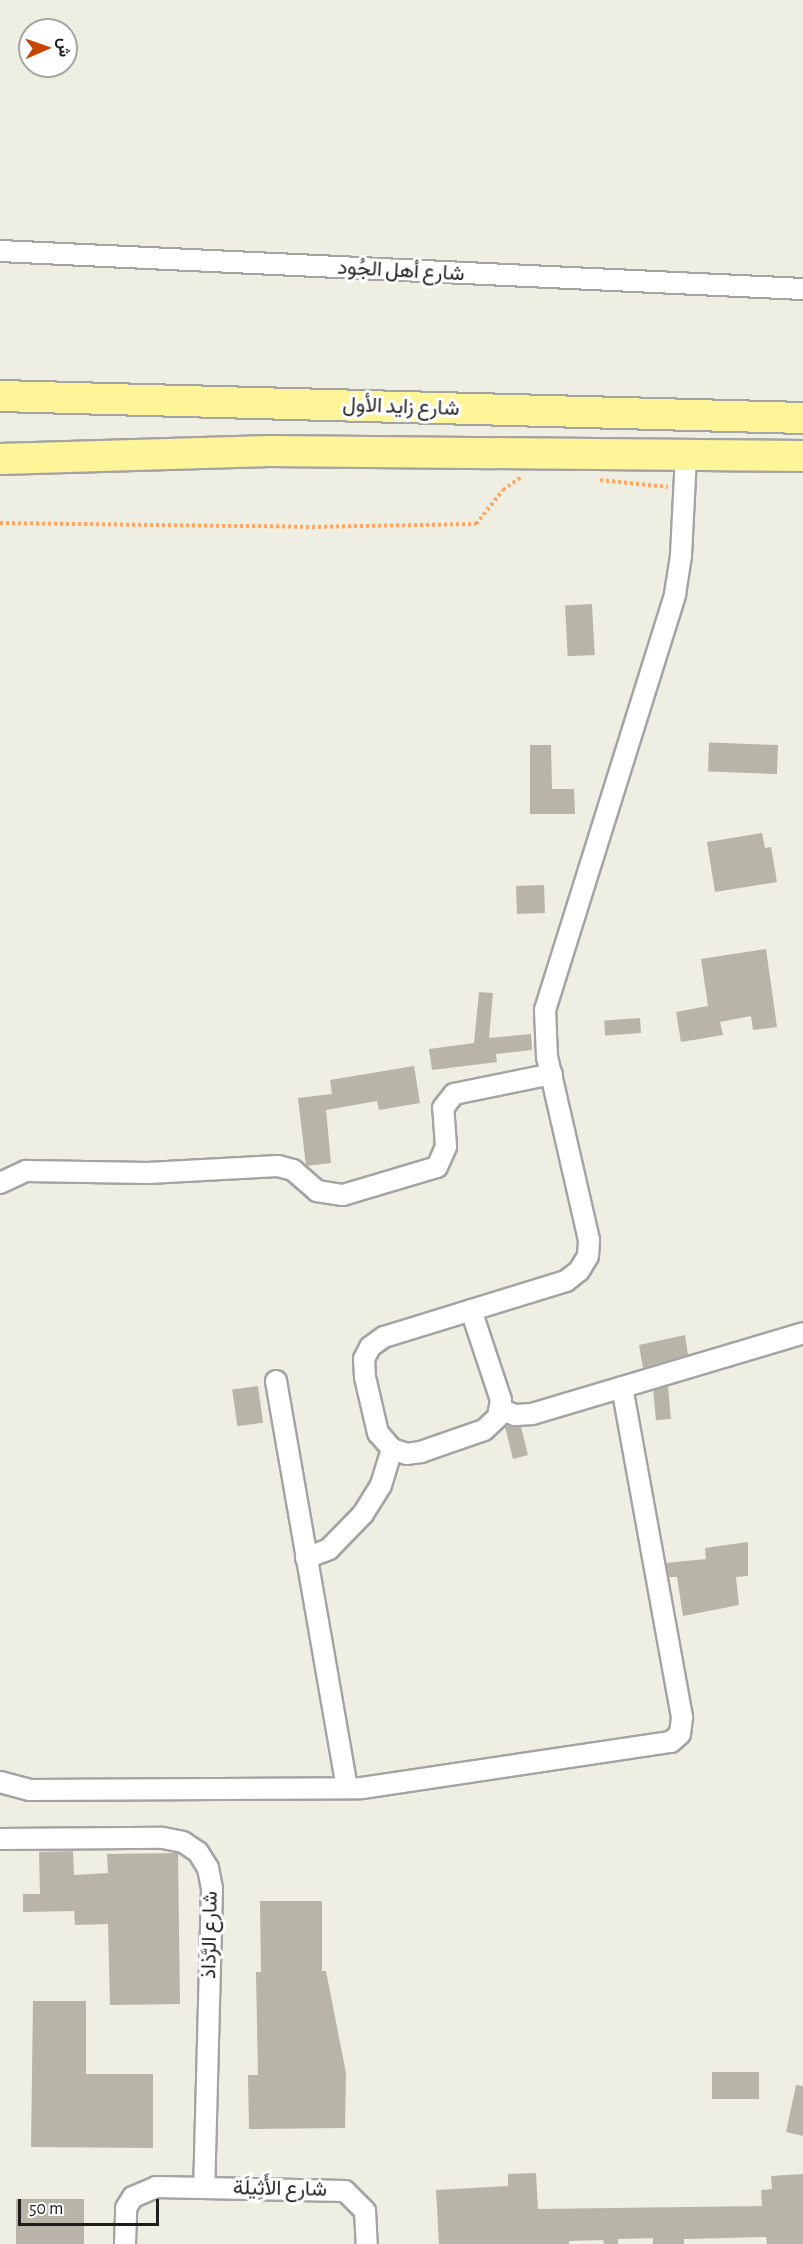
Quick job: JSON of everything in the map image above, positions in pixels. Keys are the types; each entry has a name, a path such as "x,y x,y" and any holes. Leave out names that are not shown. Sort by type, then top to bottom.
{"main road":[{"name":"شارع زايد الأول","path":"6,397 803,418"},
{"path":"0,459 270,451 803,456"}],"street":[{"name":"شارع أهل الجُود","path":"0,251 803,289"},
{"path":"758,417 803,409"},
{"path":"471,1310 499,1392 500,1409 484,1430 414,1454 392,1449 378,1432 365,1377 364,1359 370,1347 384,1337 471,1310 566,1281 579,1271 588,1256 589,1240 552,1074 544,1026 548,994 675,594 686,456"},
{"path":"0,1183 26,1171 148,1173 278,1166 292,1170 317,1191 343,1195 437,1167 446,1147 443,1108 453,1094 552,1074"},
{"path":"500,1409 515,1415 532,1414 803,1333"},
{"path":"276,1381 346,1788"},
{"path":"0,1782 29,1790 377,1787 666,1743 680,1734 682,1717 622,1387"},
{"path":"306,1558 329,1549 363,1514 381,1485 392,1449"},
{"name":"شارع الرَّذاذ","path":"0,1839 163,1838 183,1842 198,1852 208,1868 212,1889 204,2187"},
{"name":"شارع الأَثِيلَة","path":"125,2244 126,2208 133,2197 156,2187 345,2191 365,2211 367,2244"}],"path":[{"path":"0,523 306,527 476,524 503,490 522,476 532,475"},
{"path":"590,479 684,489"}],"building":[{"path":"592,604 595,655 568,656 565,605"},
{"path":"709,743 778,745 777,774 708,772"},
{"path":"530,745 551,745 552,789 574,789 575,814 530,814"},
{"path":"762,833 765,848 771,847 777,882 715,892 707,842"},
{"path":"544,885 545,913 517,914 516,886"},
{"path":"766,949 777,1027 753,1030 751,1016 720,1022 723,1035 681,1042 676,1012 708,1006 701,959"},
{"path":"479,992 493,993 489,1038 531,1034 532,1050 496,1054 497,1062 432,1070 429,1049 474,1043"},
{"path":"640,1018 641,1033 605,1035 604,1021"},
{"path":"414,1066 420,1103 379,1110 377,1101 326,1110 331,1163 306,1166 298,1098 332,1094 330,1080"},
{"path":"685,1335 688,1355 643,1368 639,1345"},
{"path":"258,1386 263,1423 237,1426 232,1390"},
{"path":"668,1386 671,1419 656,1420 653,1387"},
{"path":"505,1427 521,1427 528,1455 513,1459"},
{"path":"748,1542 748,1576 736,1577 739,1605 683,1616 677,1577 669,1577 666,1563 706,1559 705,1548"},
{"path":"73,1851 74,1875 108,1873 107,1854 178,1853 180,2004 110,2005 108,1924 75,1925 74,1911 23,1912 23,1894 40,1894 39,1852"},
{"path":"260,1901 322,1901 322,1971 326,1971 346,2073 345,2128 249,2129 248,2075 258,2075 256,1972 261,1972"},
{"path":"33,2001 86,2001 86,2074 153,2074 153,2148 31,2147"},
{"path":"712,2072 759,2072 759,2099 712,2099"},
{"path":"796,2085 803,2086 803,2136 786,2132"},
{"path":"536,2173 538,2209 762,2206 761,2190 772,2189 771,2176 803,2174 803,2244 767,2244 766,2237 684,2239 684,2244 653,2244 653,2238 618,2239 618,2244 604,2244 603,2240 569,2241 569,2244 439,2244 436,2190 508,2186 508,2174"},
{"path":"16,2199 84,2199 84,2244 16,2244"}]}
